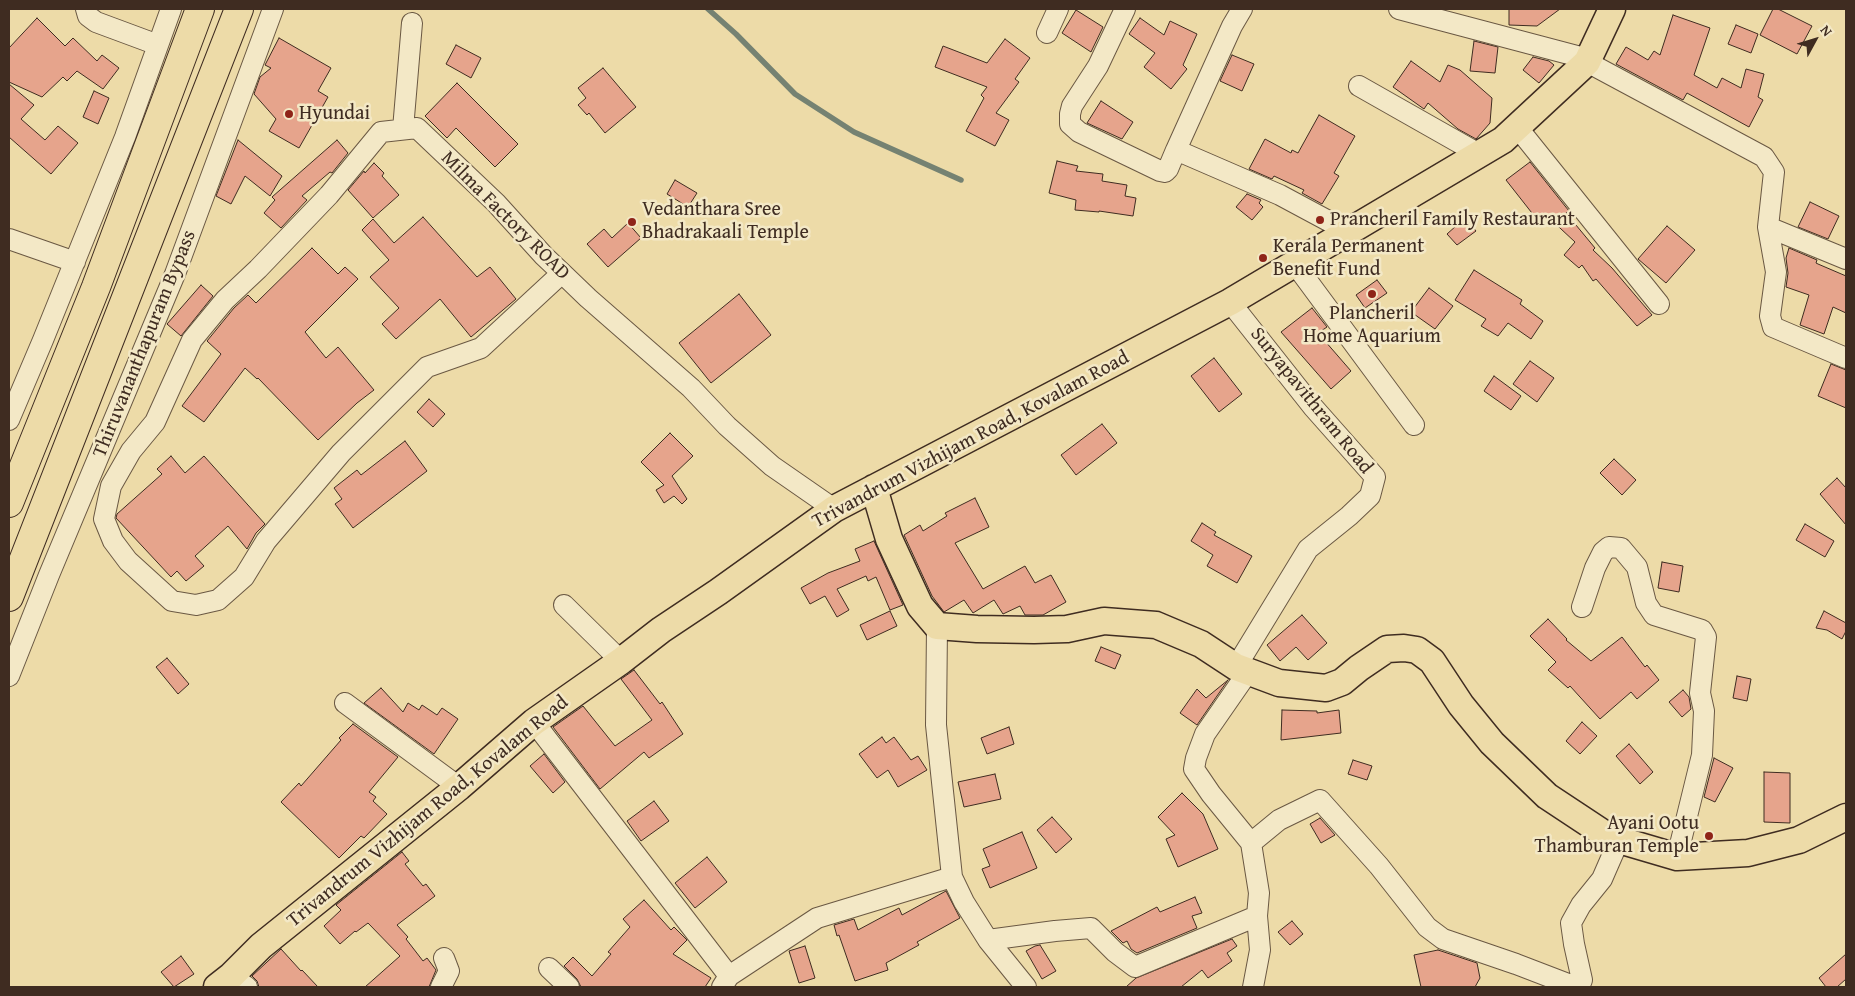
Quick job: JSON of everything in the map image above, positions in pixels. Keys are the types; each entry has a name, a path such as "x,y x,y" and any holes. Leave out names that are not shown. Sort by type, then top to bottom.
{"highway":[{"path":"9,503 96,286 200,9"},
{"name":"Thiruvananthapuram Bypass","path":"9,597 239,9"}],"main road":[{"name":"Trivandrum Vizhijam Road, Kovalam Road","path":"232,983 261,946 459,787 534,722 834,509 1230,302 1503,140 1588,61 1612,9"},
{"path":"874,488 889,540 920,606 937,626 986,630 1067,629 1104,621 1156,625 1201,644 1242,669 1279,683 1326,688 1342,682 1387,649 1404,648 1417,650 1432,661 1461,705 1492,743 1547,796 1609,837 1677,857 1748,854 1799,840 1846,817"}],"street":[{"path":"86,9 88,16 96,22 158,45"},
{"path":"9,420 125,137 171,9"},
{"name":"Thiruvananthapuram Bypass","path":"9,676 49,575 175,274 273,9"},
{"path":"1047,33 1058,9"},
{"path":"1125,9 1098,66 1072,106 1070,124 1079,132 1165,172 1232,26 1242,9"},
{"path":"1399,9 1588,61 1764,157 1774,172 1768,227 1776,272 1770,316 1773,326 1846,358"},
{"path":"403,129 412,23"},
{"path":"1359,86 1479,154"},
{"path":"1517,127 1660,304"},
{"name":"Milma Factory ROAD","path":"562,273 481,348 427,367 342,453 266,541 244,577 218,600 196,605 172,602 128,561 114,541 104,519 112,486 131,452 155,422 192,340 225,300 258,270 329,195 381,132 417,128 496,203 544,256 562,273 588,298 691,388 727,426 764,459 834,509"},
{"path":"1176,150 1280,195 1349,232"},
{"path":"1768,227 1846,259"},
{"path":"9,239 75,262"},
{"path":"1295,264 1414,424"},
{"name":"Suryapavithram Road","path":"1230,302 1313,407 1376,477 1370,496 1349,516 1308,549 1242,669"},
{"path":"1582,607 1595,568 1603,552 1609,547 1621,548 1637,568 1646,603 1654,615 1702,630 1706,637 1700,693 1704,711 1702,755 1677,857"},
{"path":"564,605 621,661"},
{"path":"937,626 936,725 952,877 964,902 988,940 1026,987"},
{"path":"1242,669 1205,734 1194,769 1211,794 1251,843 1259,893 1257,916 1260,950 1253,987"},
{"path":"344,703 459,787"},
{"path":"534,722 725,982 783,939 818,918 952,877"},
{"path":"1251,843 1279,820 1320,800 1379,866 1426,927 1442,939 1577,987 1582,980 1571,923 1581,905 1602,879 1619,840"},
{"path":"988,940 1090,928 1135,967 1257,916"},
{"path":"441,987 449,971 444,958"},
{"path":"549,968 569,987"}],"building":[{"path":"1509,9 1560,9 1537,26 1509,25"},
{"path":"1773,9 1778,9 1812,26 1797,54 1760,35"},
{"path":"1076,10 1103,27 1091,52 1062,33"},
{"path":"1673,15 1710,28 1694,75 1717,88 1722,78 1741,88 1746,69 1764,74 1758,97 1763,100 1749,127 1687,93 1683,100 1616,64 1626,47 1648,60 1654,51 1660,55"},
{"path":"37,18 65,46 73,38 97,61 102,55 119,68 103,89 77,71 67,81 63,77 42,97 9,82 9,48"},
{"path":"1140,18 1164,35 1170,21 1197,34 1183,65 1187,69 1171,89 1144,67 1155,53 1129,34"},
{"path":"1736,25 1758,34 1751,53 1728,44"},
{"path":"279,38 331,68 318,91 328,97 299,148 269,131 276,119 254,94 260,77 271,68 265,65"},
{"path":"1005,39 1030,58 1015,79 1019,82 996,113 1009,120 995,146 966,131 984,98 981,95 987,87 935,67 943,46 987,63"},
{"path":"1474,41 1498,47 1495,73 1470,71"},
{"path":"456,45 481,58 471,78 446,64"},
{"path":"1232,55 1254,64 1242,91 1220,81"},
{"path":"1533,57 1549,61 1554,65 1539,83 1523,70"},
{"path":"1411,61 1440,82 1448,65 1460,70 1492,98 1490,123 1476,139 1458,129 1428,103 1424,109 1393,87"},
{"path":"603,68 636,107 605,133 589,113 587,115 578,105 586,98 578,88"},
{"path":"457,83 518,144 495,167 456,128 447,138 425,116"},
{"path":"9,84 34,105 21,119 45,140 58,126 78,143 51,174 9,137"},
{"path":"94,91 109,98 98,124 83,117"},
{"path":"1101,101 1133,122 1122,139 1087,123"},
{"path":"1319,115 1355,136 1334,173 1339,176 1322,204 1302,193 1304,190 1274,176 1272,179 1249,169 1265,139 1291,153 1292,150 1298,153"},
{"path":"238,140 282,176 270,196 245,176 231,204 216,196"},
{"path":"337,140 348,153 332,173 330,172 302,196 307,200 281,228 264,213 275,200 272,197"},
{"path":"1057,161 1078,166 1076,171 1103,174 1102,181 1127,185 1125,196 1136,198 1133,216 1075,210 1076,200 1049,193"},
{"path":"1530,162 1569,211 1566,213 1595,248 1593,250 1612,268 1652,315 1637,326 1596,279 1593,281 1582,265 1579,268 1564,255 1575,242 1546,215 1539,222 1506,180"},
{"path":"374,163 384,173 382,176 399,195 373,218 348,190 364,171 365,173"},
{"path":"675,180 697,193 688,207 667,194"},
{"path":"1247,194 1261,200 1259,203 1263,207 1252,220 1236,207"},
{"path":"1810,202 1839,216 1828,239 1798,227"},
{"path":"423,217 477,277 490,267 516,299 471,337 440,299 396,339 382,324 399,308 370,277 389,260 362,230 373,219 394,243"},
{"path":"1465,218 1476,231 1457,245 1447,234"},
{"path":"628,223 641,238 608,267 587,244 604,229 612,238"},
{"path":"1667,226 1695,250 1666,283 1638,259"},
{"path":"312,248 338,274 345,267 358,279 305,332 326,358 338,347 374,390 357,403 318,440 258,378 245,368 204,422 182,406 221,354 207,341 234,308 248,295 256,303"},
{"path":"1789,248 1817,260 1816,263 1846,276 1846,313 1833,307 1824,334 1800,325 1809,295 1786,287 1788,273 1786,258"},
{"path":"1474,270 1522,300 1520,304 1543,321 1531,339 1508,323 1498,336 1481,326 1486,319 1455,300"},
{"name":"Plancheril Home Aquarium","path":"1377,280 1387,293 1365,308 1356,295"},
{"path":"201,285 213,296 181,336 167,324"},
{"path":"1429,288 1453,306 1435,329 1411,312"},
{"path":"739,294 771,335 711,383 679,343"},
{"path":"1312,308 1327,327 1318,333 1351,371 1331,389 1281,332"},
{"path":"1214,358 1242,394 1219,412 1191,376"},
{"path":"1530,361 1554,378 1537,402 1513,384"},
{"path":"1831,364 1846,370 1846,408 1818,396"},
{"path":"1494,376 1521,396 1511,410 1484,391"},
{"path":"429,399 445,414 433,427 417,412"},
{"path":"1102,424 1117,443 1076,475 1061,455"},
{"path":"670,433 693,456 672,476 687,499 682,504 674,496 664,503 656,490 664,485 641,462"},
{"path":"405,441 427,471 353,528 335,504 342,499 334,488 357,470 361,475"},
{"path":"171,456 185,473 204,456 265,524 256,533 247,549 228,526 195,556 204,566 186,581 177,571 171,577 116,518 117,514 162,474 157,469"},
{"path":"1614,459 1636,480 1622,495 1600,473"},
{"path":"1837,478 1846,488 1846,525 1820,494"},
{"path":"975,498 989,527 955,543 983,589 1025,566 1035,583 1051,575 1066,602 1043,615 1025,615 1020,606 1003,614 994,600 973,613 964,600 944,612 932,596 904,535 920,525 923,531 947,516 945,513"},
{"path":"1202,523 1216,532 1214,535 1252,556 1237,583 1207,566 1213,555 1191,541"},
{"path":"1805,524 1834,541 1825,557 1796,540"},
{"path":"874,541 903,605 890,610 876,577 868,581 866,576 837,589 849,610 837,617 825,596 810,604 801,588 828,573 860,561 855,549"},
{"path":"1662,562 1683,566 1679,592 1658,588"},
{"path":"890,611 897,626 867,640 860,625"},
{"path":"1824,611 1846,623 1846,631 1842,639 1827,630 1816,628"},
{"path":"1302,615 1327,643 1308,660 1296,647 1280,661 1267,645"},
{"path":"1548,619 1566,640 1591,661 1622,637 1645,667 1647,665 1659,680 1637,699 1631,692 1600,719 1570,686 1568,688 1548,670 1556,662 1530,636"},
{"path":"1101,647 1121,655 1115,669 1095,661"},
{"path":"167,658 189,684 178,694 156,667"},
{"path":"634,670 660,704 662,702 683,734 649,758 644,752 600,789 553,727 583,706 615,746 652,720 621,679"},
{"path":"1737,676 1751,679 1747,701 1733,698"},
{"path":"1228,680 1197,725 1180,713 1197,689 1206,698"},
{"path":"381,688 403,712 408,703 419,710 422,705 437,715 442,708 458,719 434,754 364,703"},
{"path":"1683,690 1689,697 1691,709 1682,717 1669,702"},
{"path":"1282,710 1317,711 1317,713 1339,710 1341,733 1281,740"},
{"path":"1582,722 1597,736 1580,754 1566,741"},
{"path":"353,724 398,757 369,792 376,797 373,801 387,814 364,838 361,836 339,858 281,802 299,783 301,786 341,740 339,738"},
{"path":"1009,727 1014,744 987,754 981,738"},
{"path":"882,737 886,743 894,737 911,760 918,756 927,770 898,787 888,770 877,778 859,754"},
{"path":"1629,744 1653,772 1640,784 1616,756"},
{"path":"544,754 565,782 553,793 530,766"},
{"path":"1714,758 1733,768 1715,802 1704,797"},
{"path":"1353,760 1372,766 1367,780 1348,774"},
{"path":"1764,772 1790,773 1790,823 1764,822"},
{"path":"995,774 1001,799 964,807 958,782"},
{"path":"1182,793 1203,814 1218,849 1178,867 1166,839 1175,835 1158,817"},
{"path":"654,801 669,821 641,841 627,821"},
{"path":"1052,817 1072,839 1056,853 1037,830"},
{"path":"1320,818 1335,835 1321,843 1310,824"},
{"path":"1022,832 1037,868 990,888 982,869 990,866 983,849"},
{"path":"402,852 409,861 405,864 423,886 426,884 435,896 397,925 408,937 406,939 423,961 427,958 436,970 429,987 365,987 400,956 368,923 340,944 324,926 341,910 336,905"},
{"path":"707,857 727,882 695,908 675,883"},
{"path":"946,891 960,918 917,942 919,945 886,963 888,970 855,981 834,925 854,919 858,930 899,908 902,915"},
{"path":"1195,897 1202,913 1192,916 1197,928 1137,953 1131,949 1127,941 1123,943 1111,931 1157,907 1160,912"},
{"path":"644,900 671,930 674,927 687,940 673,954 711,978 705,987 581,987 577,979 564,966 573,957 592,976 611,954 608,952 630,927 623,919"},
{"path":"1292,921 1303,934 1290,945 1278,932"},
{"path":"1232,939 1237,946 1227,953 1232,961 1208,978 1202,970 1181,987 1126,987 1136,978"},
{"path":"1040,945 1056,971 1042,979 1026,951"},
{"path":"805,946 815,978 799,983 789,951"},
{"path":"281,949 318,987 259,987 257,981 252,976"},
{"path":"1438,950 1477,963 1480,978 1475,987 1421,987 1414,955"},
{"path":"1846,954 1846,979 1837,987 1826,987 1819,978"},
{"path":"181,956 194,974 174,987 161,972"}],"waterway":[{"path":"708,9 736,34 795,94 854,132 961,180"}],"place":[{"name":"Hyundai","path":"289,114"},
{"name":"Prancheril Family Restaurant","path":"1320,220"},
{"name":"Vedanthara Sree Bhadrakaali Temple","path":"632,222"},
{"name":"Kerala Permanent Benefit Fund","path":"1263,258"},
{"name":"Plancheril Home Aquarium","path":"1372,294"},
{"name":"Ayani Ootu Thamburan Temple","path":"1709,836"}]}
